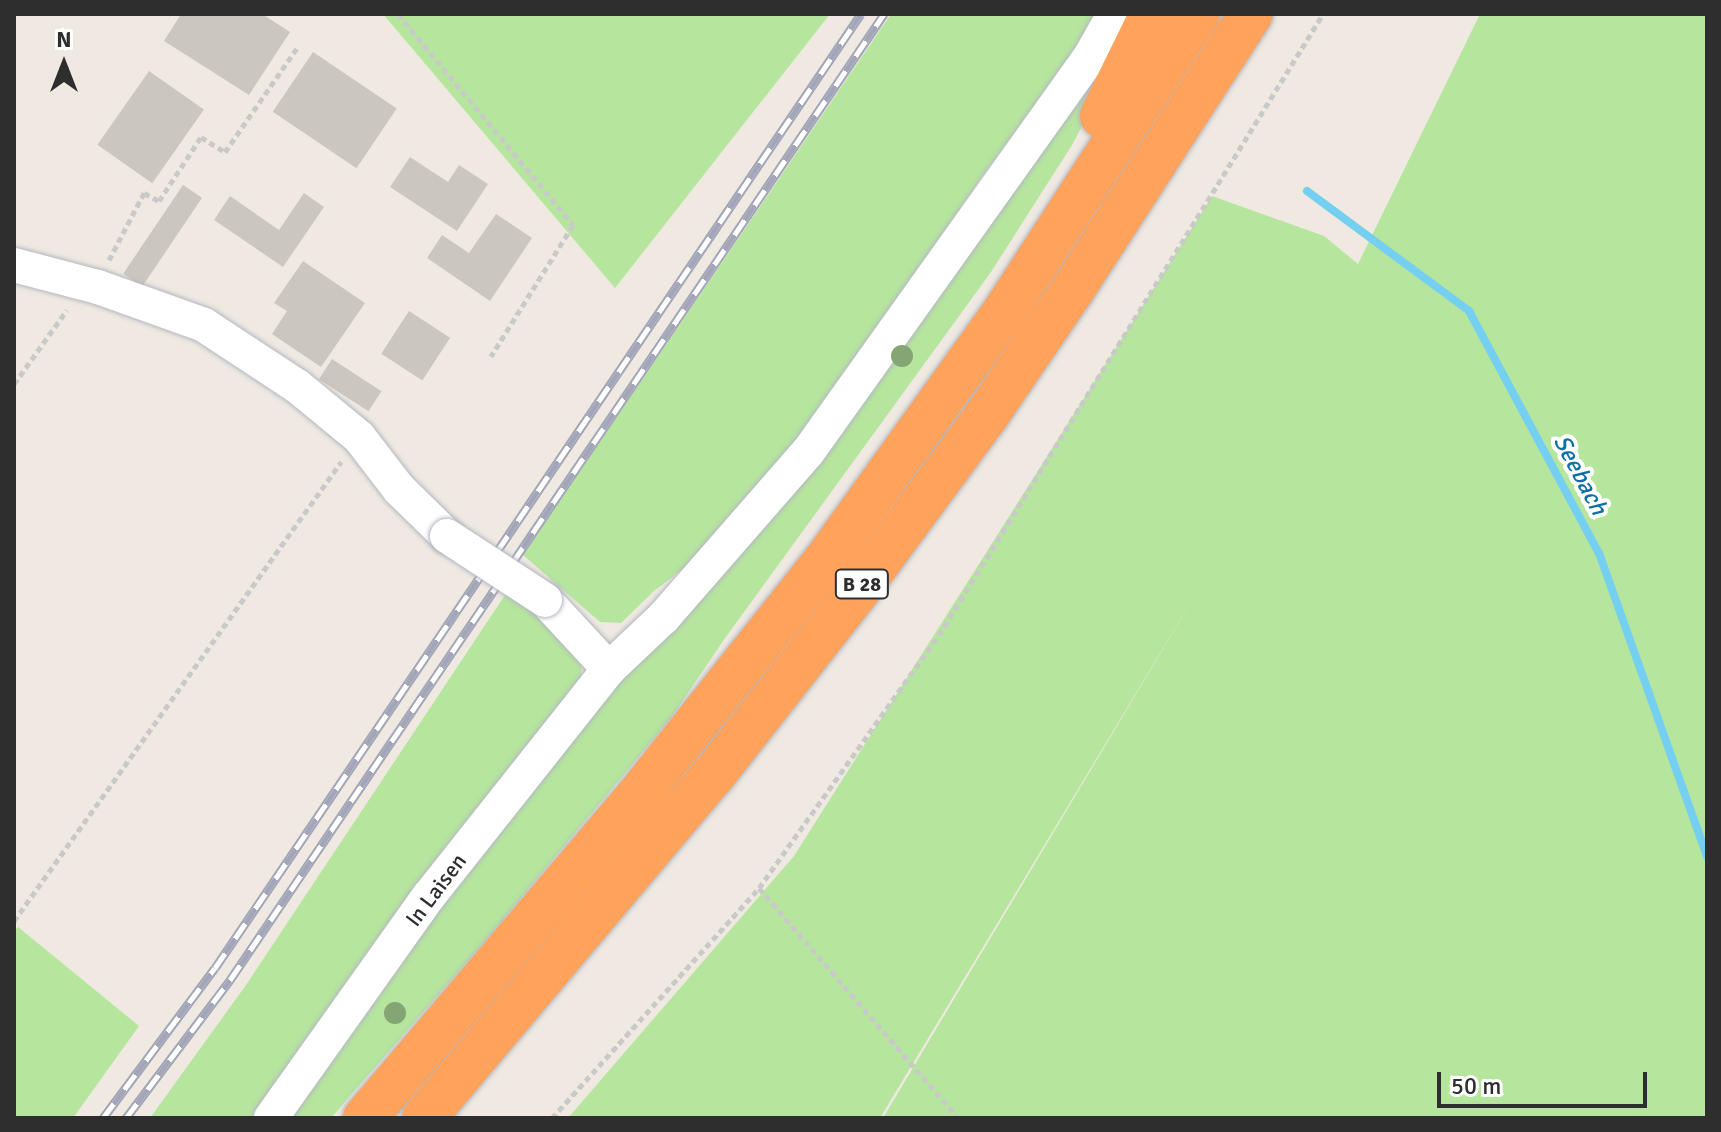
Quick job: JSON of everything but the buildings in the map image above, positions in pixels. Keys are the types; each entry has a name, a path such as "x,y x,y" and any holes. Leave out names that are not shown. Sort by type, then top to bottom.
{"highway":[{"path":"953,385 993,291 1103,116 1152,14"},
{"name":"B 28","path":"365,1118 559,892 829,556 953,385 1064,223 1198,14"},
{"name":"B 28","path":"424,1118 714,774 855,594 989,412 1071,292 1251,14"}],"street":[{"name":"In Laisen","path":"271,1118 429,896 609,669 663,618 808,452 1091,55 1114,14"},
{"path":"14,265 92,285 204,325 297,386 359,437 399,489 447,536 545,600 609,669"}],"path":[{"path":"398,14 573,225 491,356"},
{"path":"552,1118 759,888 939,635 1323,14"},
{"path":"14,384 92,285 144,193 159,201 201,137 225,152 299,45"},
{"path":"14,921 359,437"},
{"path":"759,888 958,1118"}],"green space":[{"path":"383,14 830,14 615,288"},
{"path":"891,14 1102,14 981,178 797,446 700,556 654,591 621,623 600,622 523,555"},
{"path":"1480,14 1707,14 1707,1118 883,1118 1206,577 880,1118 568,1118 794,856 1212,196 1324,236 1358,264"},
{"path":"1112,30 1125,46 1072,145 991,272 723,641 671,718 486,940 331,1118 286,1118 498,823 601,703"},
{"path":"509,589 550,621 582,659 581,679 251,1118 150,1118 246,985"},
{"path":"18,927 139,1026 73,1118 14,1118 14,931"}],"waterway":[{"name":"Seebach","path":"1307,191 1469,311 1599,553 1707,856"}],"railway":[{"path":"103,1118 215,968 861,14"},
{"path":"126,1118 230,980 884,14"}]}
